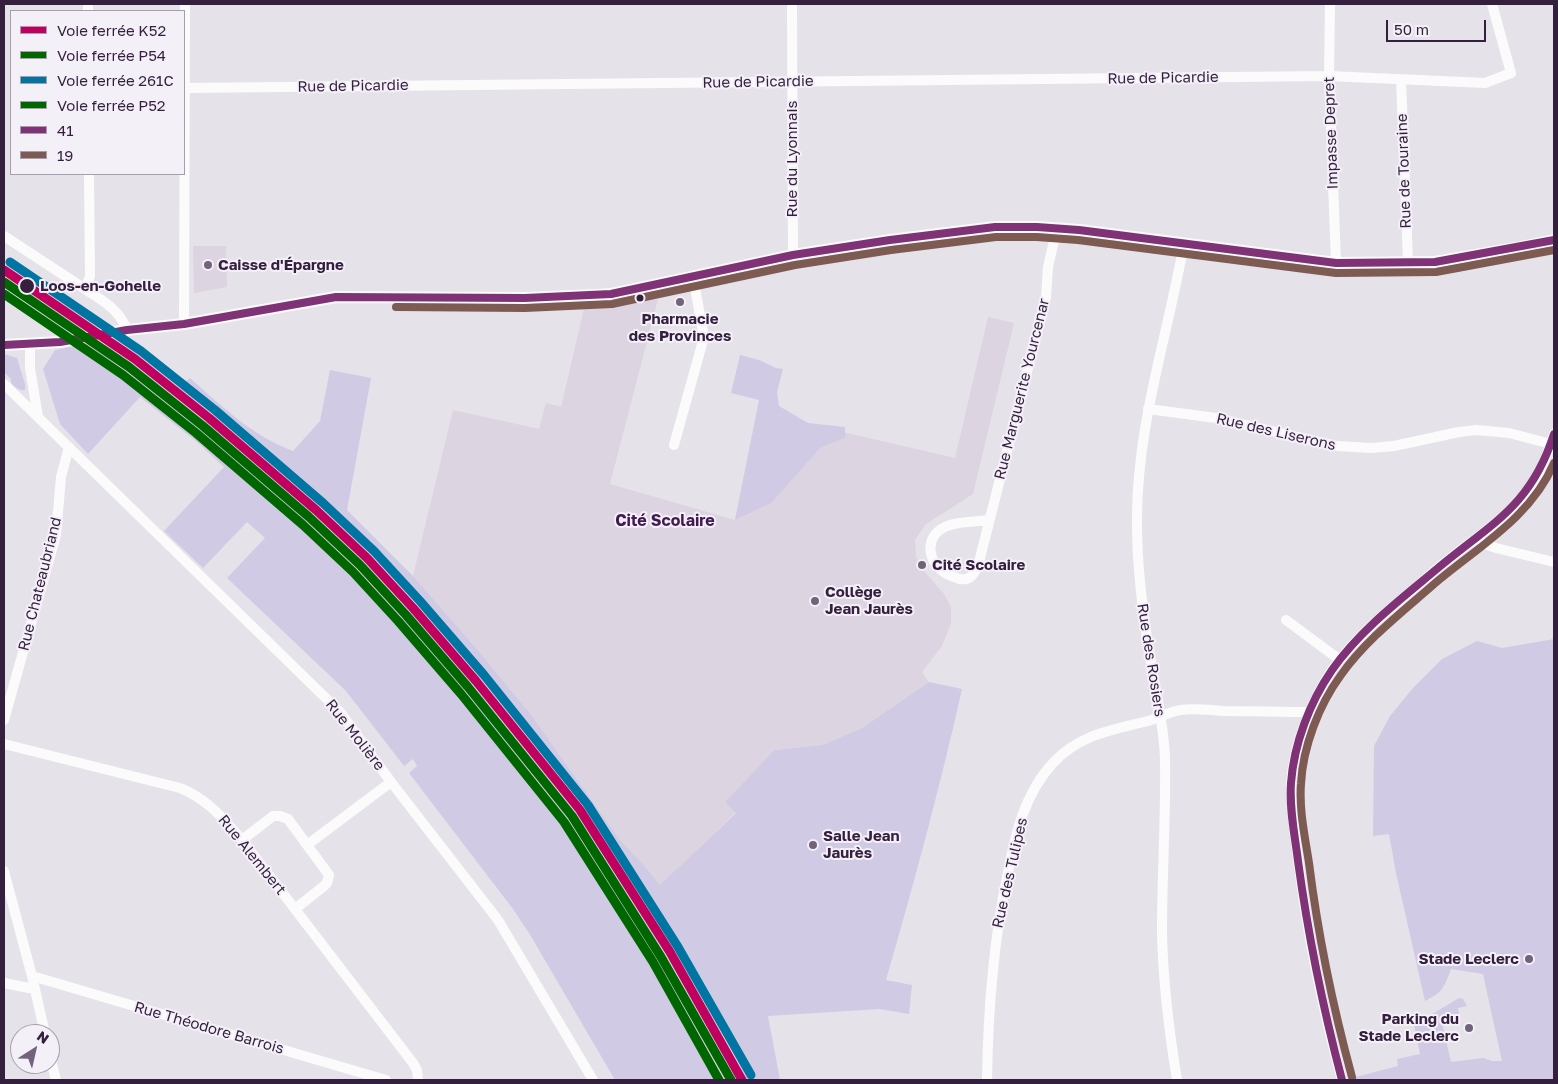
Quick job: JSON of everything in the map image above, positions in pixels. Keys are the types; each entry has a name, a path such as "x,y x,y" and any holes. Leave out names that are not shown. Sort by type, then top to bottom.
{"street":[{"path":"184,324 185,4"},
{"name":"Rue du Lyonnais","path":"792,4 793,255"},
{"name":"Impasse Depret","path":"1330,4 1329,76 1336,263"},
{"path":"1329,76 1485,83 1511,73 1492,4"},
{"name":"Rue de Picardie","path":"186,88 1329,76"},
{"name":"Rue de Touraine","path":"1401,80 1408,262"},
{"path":"85,289 90,276 89,175"},
{"path":"4,345 60,342 127,330 184,324 336,297 525,298 596,295 693,277 793,255 890,240 995,227 1057,228 1184,242 1336,263 1435,262 1554,240"},
{"name":"Rue Marguerite Yourcenar","path":"989,520 950,525 936,535 930,550 931,558 941,572 958,579 968,579 973,574 981,557 1046,297 1048,267 1057,228"},
{"path":"4,236 108,304 122,317 127,330"},
{"name":"Rue des Rosiers","path":"1177,1080 1167,1013 1162,932 1165,755 1144,620 1139,573 1137,522 1138,478 1148,409 1184,242"},
{"path":"674,445 704,337 693,277"},
{"path":"30,344 30,368 38,417"},
{"name":"Rue Molière","path":"4,384 340,712 391,782 498,920 593,1080"},
{"name":"Rue des Liserons","path":"1148,409 1216,418 1337,446 1371,448 1394,446 1476,430 1553,439"},
{"path":"1342,1080 1329,1035 1307,930 1293,814 1291,784 1293,768 1310,712 1340,660 1354,643 1454,554 1504,516 1525,493 1544,464 1553,439"},
{"name":"Rue Chateaubriand","path":"4,720 56,535 61,477 69,447"},
{"path":"1474,540 1496,548 1554,562"},
{"path":"1286,620 1340,660"},
{"name":"Rue des Tulipes","path":"987,1080 993,958 998,920 1013,846 1032,794 1041,778 1054,762 1084,740 1105,730 1160,717 1180,710 1310,712"},
{"name":"Rue Alembert","path":"4,744 180,788 189,791 212,808 242,840 413,1063 417,1070 418,1080"},
{"path":"307,845 391,782"},
{"path":"242,840 273,816 288,819 327,871 328,879 324,886 295,909"},
{"path":"4,871 43,1024"},
{"name":"Rue Théodore Barrois","path":"32,976 386,1080"},
{"path":"4,983 34,989"}],"shaded area":[{"path":"193,246 226,246 227,287 194,293"},
{"path":"4,260 98,321 76,330 58,333 50,328 44,320 46,315 4,288"},
{"path":"658,299 610,484 735,520 756,421 830,429 955,458 988,317 1014,323 973,494 926,524 915,540 916,556 922,569 944,594 951,607 951,623 942,646 922,672 929,682 862,728 823,745 774,750 725,802 736,812 660,886 643,864 620,840 532,716 413,576 453,410 539,429 546,403 561,407 584,309"},
{"path":"123,341 182,384 262,452 352,533 421,605 475,667 551,760 622,863 676,950 747,1080 723,1080 639,929 582,842 511,746 306,521 204,431 137,376 128,381 100,347"},
{"path":"93,342 100,347 128,381 137,376 296,511 356,569 435,654 528,768 613,889 652,951 723,1080 615,1080 513,909 409,773 417,766 413,759 404,766 346,691 227,578 265,538 247,522 203,568 164,531 224,467 197,442 140,397 88,454 60,424 43,369 55,350"},
{"path":"4,354 17,358 25,390 14,386 11,383 11,379 4,372"},
{"path":"740,355 783,369 777,392 779,406 808,423 845,427 845,438 821,447 771,503 735,520 759,400 731,393"},
{"name":"Salle Jean Jaurès","path":"330,370 371,378 347,510 413,576 477,649 532,716 620,840 660,885 736,813 725,802 774,750 823,745 862,728 929,682 962,689 926,835 886,980 912,985 909,1014 879,1009 768,1016 780,1080 747,1080 668,936 629,874 545,754 500,697 404,586 353,534 247,439 182,384 190,378 251,429 293,451 320,421"},
{"path":"1554,639 1554,1080 1353,1080 1352,1078 1398,1066 1397,1059 1420,1054 1414,1025 1459,998 1463,999 1467,1006 1458,1008 1459,1014 1441,1018 1451,1062 1483,1058 1492,1061 1502,1061 1483,974 1451,969 1442,989 1425,1001 1389,834 1373,836 1374,746 1390,716 1413,688 1442,659 1477,641 1502,648"}],"rail line":[{"name":"261C","path":"10,262 141,351 215,410 323,503 374,551 420,601 484,675 588,805 678,947 751,1075"},
{"name":"K52","path":"4,270 135,359 209,418 316,510 367,558 413,608 476,681 580,810 670,952 742,1080"},
{"name":"P54","path":"4,282 129,367 203,426 309,517 360,565 406,615 468,687 572,816 661,957 731,1080"},
{"name":"P52","path":"4,294 123,375 196,433 303,525 353,572 398,621 461,694 564,822 653,962 719,1080"}],"transit line":[{"name":"41","path":"4,345 60,342 127,330 184,324 336,297 525,298 611,294 793,255 890,240 995,227 1079,230 1336,263 1435,262 1554,240"},
{"name":"19","path":"396,307 525,308 612,304 795,265 891,250 996,237 1078,240 1336,273 1436,272 1554,250"},
{"name":"41","path":"1342,1080 1311,944 1293,822 1291,783 1299,738 1310,709 1324,682 1343,655 1368,628 1396,603 1508,511 1534,479 1545,459 1554,434"},
{"name":"19","path":"1352,1077 1327,971 1303,824 1301,804 1302,770 1309,741 1326,699 1341,675 1361,650 1384,627 1517,516 1544,483 1554,463"}],"place":[{"name":"Caisse d'Épargne","path":"208,265"},
{"name":"Loos-en-Gohelle","path":"27,286"},
{"name":"Pharmacie des Provinces","path":"680,302"},
{"name":"Cité Scolaire","path":"922,565"},
{"name":"Collège Jean Jaurès","path":"815,601"},
{"name":"Salle Jean Jaurès","path":"813,845"},
{"name":"Stade Leclerc","path":"1529,959"},
{"name":"Parking du Stade Leclerc","path":"1469,1028"}],"district":[{"name":"Cité Scolaire","path":"665,521"}]}
